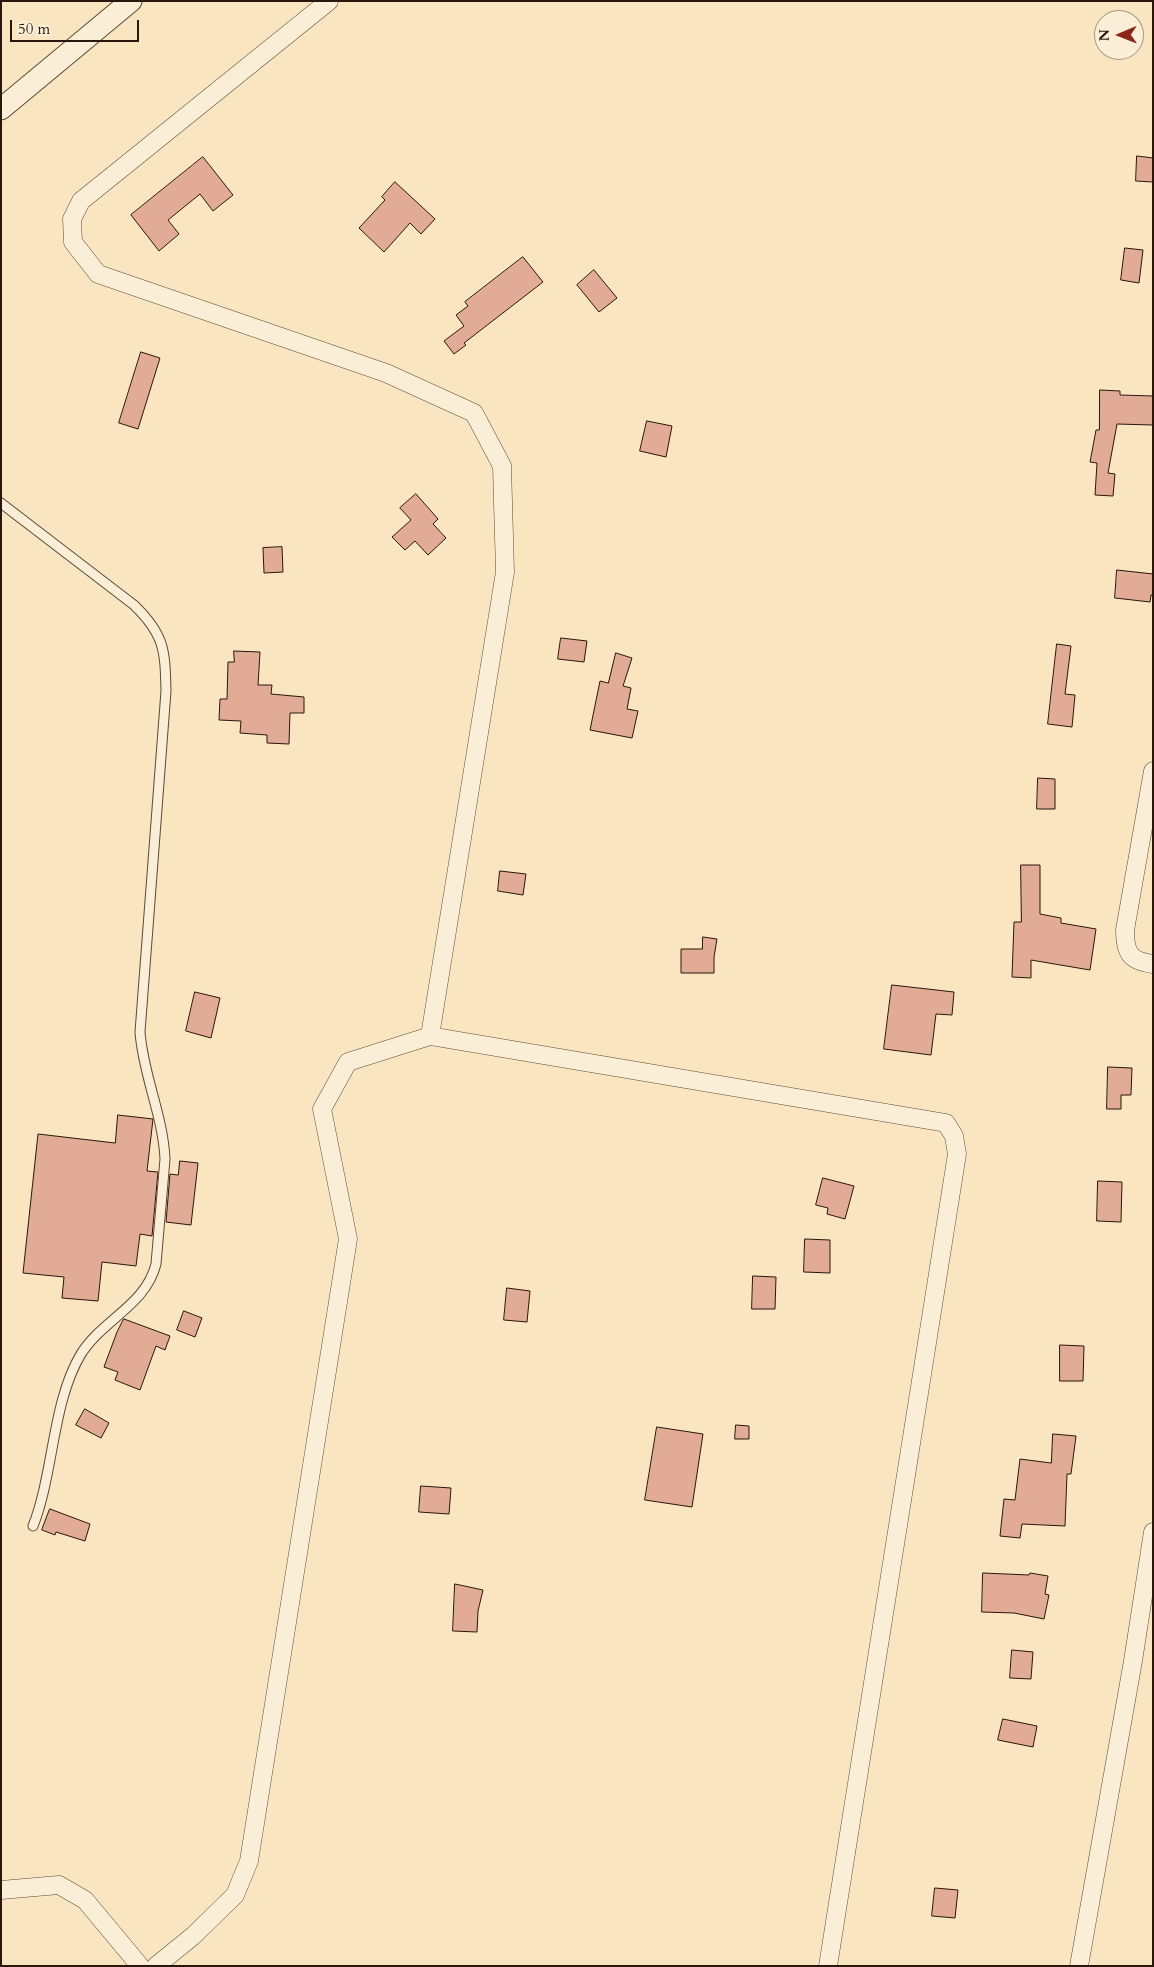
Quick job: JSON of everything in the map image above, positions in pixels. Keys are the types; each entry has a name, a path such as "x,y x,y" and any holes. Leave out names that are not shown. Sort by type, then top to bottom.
{"street":[{"path":"1,110 131,1"},
{"path":"329,1 81,201 72,220 73,242 98,274 386,373 474,413 502,466 505,572 430,1036"},
{"path":"1153,771 1125,930 1125,944 1130,956 1139,962 1153,964"},
{"path":"156,1966 193,1936 235,1895 249,1861 348,1239 322,1109 348,1062 430,1036 946,1123 954,1136 957,1154 828,1966"},
{"path":"1079,1966 1133,1661 1153,1532"},
{"path":"1,1890 59,1885 85,1900 140,1966"}],"lane":[{"path":"1,503 147,617 161,640 166,691 140,1032 143,1057 164,1144 165,1159 156,1264 153,1277 145,1290 93,1338 72,1372 65,1393 41,1503 33,1526"}],"building":[{"path":"1137,156 1153,158 1153,182 1136,181"},
{"path":"203,157 233,195 213,211 200,194 168,220 179,234 159,251 131,215"},
{"path":"395,182 435,219 421,234 410,223 384,252 359,228 385,200 382,197"},
{"path":"1125,248 1143,250 1139,283 1121,280"},
{"path":"523,257 543,282 464,343 466,345 454,354 444,341 464,326 456,315 468,306 465,302"},
{"path":"594,270 617,298 599,312 577,285"},
{"path":"141,352 160,358 138,429 119,423"},
{"path":"1100,390 1120,391 1120,395 1153,396 1153,425 1117,424 1108,473 1115,474 1113,496 1095,495 1097,463 1090,462 1096,430 1099,430"},
{"path":"647,421 672,426 666,457 640,451"},
{"path":"416,494 438,519 433,524 446,538 428,555 415,541 405,550 392,537 411,520 400,508"},
{"path":"282,547 283,572 264,573 263,548"},
{"path":"1117,570 1153,574 1153,595 1151,595 1150,602 1115,598"},
{"path":"561,638 587,641 584,662 558,659"},
{"path":"1057,644 1071,646 1065,694 1075,695 1072,727 1048,724"},
{"path":"234,651 260,652 258,685 272,685 271,694 304,697 304,713 290,713 289,744 267,743 267,735 240,733 241,721 219,720 220,699 227,699 228,662 234,662"},
{"path":"616,653 632,658 623,686 631,688 627,709 638,711 632,738 590,730 600,681 608,683"},
{"path":"1038,778 1055,779 1055,809 1037,809"},
{"path":"1021,865 1040,865 1040,914 1061,918 1061,923 1096,929 1090,970 1031,960 1031,978 1012,977 1014,922 1021,922"},
{"path":"500,871 526,874 523,895 498,891"},
{"path":"703,937 717,939 714,973 681,973 681,949 702,949"},
{"path":"892,985 954,992 952,1015 936,1014 931,1055 884,1049"},
{"path":"195,992 220,998 211,1038 186,1031"},
{"path":"1108,1067 1132,1068 1131,1095 1121,1095 1121,1109 1107,1109"},
{"path":"118,1115 153,1119 147,1171 158,1172 152,1236 140,1234 136,1266 102,1262 98,1301 62,1298 64,1277 23,1273 38,1134 115,1143"},
{"path":"180,1161 198,1163 191,1225 166,1222 170,1174 178,1175"},
{"path":"823,1178 854,1186 845,1219 827,1214 828,1208 816,1205"},
{"path":"1098,1181 1122,1182 1121,1222 1097,1221"},
{"path":"805,1239 830,1240 830,1273 804,1272"},
{"path":"753,1276 776,1277 775,1309 752,1309"},
{"path":"507,1288 530,1291 527,1322 504,1320"},
{"path":"184,1311 202,1318 195,1337 177,1330"},
{"path":"124,1319 170,1336 165,1350 156,1346 140,1390 115,1380 118,1372 104,1367"},
{"path":"1060,1345 1084,1346 1083,1381 1060,1381"},
{"path":"85,1409 109,1423 101,1438 76,1425"},
{"path":"736,1425 749,1426 749,1439 735,1439"},
{"path":"657,1427 703,1434 692,1507 645,1500"},
{"path":"1053,1434 1076,1436 1071,1474 1067,1474 1065,1526 1022,1524 1020,1538 1000,1536 1004,1499 1015,1500 1020,1459 1051,1463"},
{"path":"421,1486 451,1488 449,1514 419,1512"},
{"path":"50,1509 90,1524 85,1541 56,1532 55,1535 42,1530"},
{"path":"983,1573 1029,1575 1030,1573 1048,1576 1045,1594 1049,1595 1044,1619 1014,1613 982,1612"},
{"path":"455,1584 483,1590 478,1611 477,1632 453,1631"},
{"path":"1012,1650 1033,1652 1031,1679 1010,1678"},
{"path":"1003,1719 1037,1726 1033,1747 998,1740"},
{"path":"935,1888 958,1890 955,1918 932,1916"}]}
